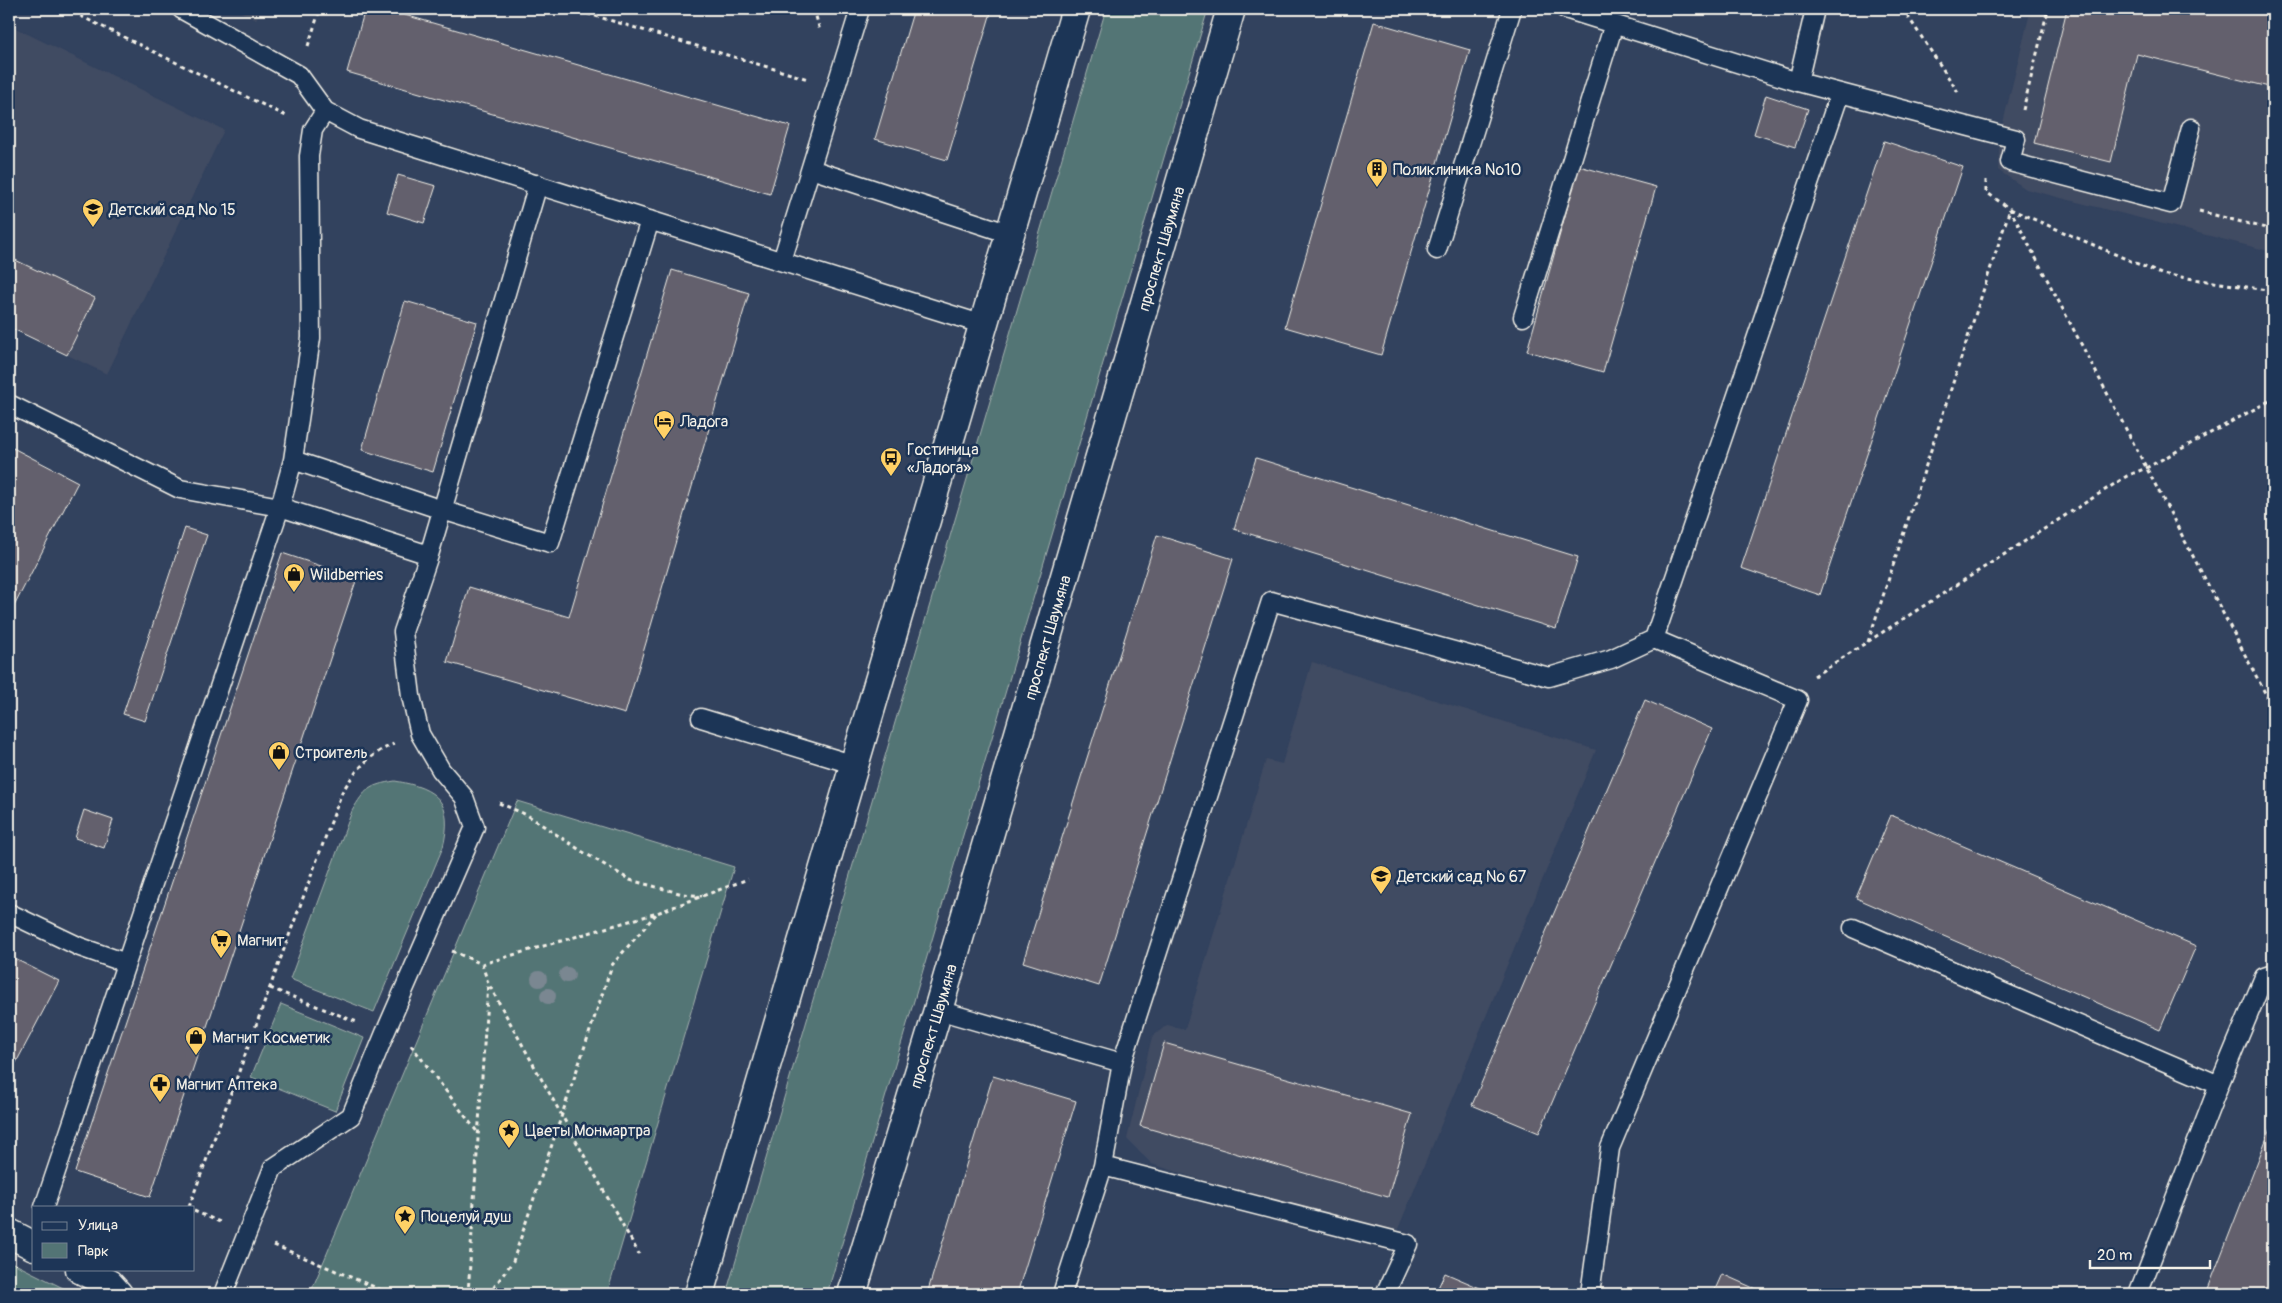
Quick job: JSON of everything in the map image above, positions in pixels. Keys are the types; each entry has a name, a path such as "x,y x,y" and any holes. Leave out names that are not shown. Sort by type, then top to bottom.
{"street":[{"path":"698,1294 856,765 1076,9"},
{"name":"проспект Шаумяна","path":"852,1294 938,1010 1231,9"},
{"path":"82,1270 119,1291"}],"lane":[{"path":"181,9 299,75 325,111 359,129 984,325"},
{"path":"782,261 860,9"},
{"path":"1437,250 1512,9"},
{"path":"1565,9 1798,82 2016,139 2010,162 2171,204 2191,128"},
{"path":"1798,82 1815,9"},
{"path":"1523,317 1614,24"},
{"path":"1062,1294 1103,1166 1122,1063 1271,601 1549,677 1611,659 1654,639 1840,93"},
{"path":"44,1206 280,507 293,460 311,338 309,156 313,130 325,111"},
{"path":"811,170 1010,234"},
{"path":"224,1294 273,1168 351,1116 475,827 464,797 441,770 420,734 411,696 403,632 442,510 538,184"},
{"path":"293,460 442,510 550,543 650,220"},
{"path":"9,404 180,489 280,507 428,555"},
{"path":"1590,1294 1610,1148 1798,700 1654,639"},
{"path":"701,718 856,765"},
{"path":"9,912 80,947 126,963"},
{"path":"1853,928 2219,1085"},
{"path":"2138,1294 2219,1085 2264,977 2273,974"},
{"path":"938,1010 1122,1063"},
{"path":"1103,1166 1408,1244 1385,1294"}],"path":[{"path":"66,9 313,130"},
{"path":"299,75 320,9"},
{"path":"572,9 835,88"},
{"path":"1903,9 1984,131 1986,192 2010,209 2161,274 2273,291"},
{"path":"2016,139 2048,9"},
{"path":"2171,204 2273,230"},
{"path":"2010,209 2273,708"},
{"path":"1868,642 2010,209"},
{"path":"1798,700 1805,681 2127,476 2146,468 2273,399"},
{"path":"188,1206 342,792 357,768 378,751 420,734"},
{"path":"464,797 493,801 527,815 630,880 683,894 703,896"},
{"path":"426,939 482,964 657,913 748,879"},
{"path":"489,1294 514,1261 563,1118 612,965 657,913"},
{"path":"482,964 488,983 639,1254"},
{"path":"468,1294 488,983"},
{"path":"195,1211 391,1294"}],"shaded area":[{"path":"236,9 260,9 256,20"},
{"path":"2031,9 2273,9 2273,252 2026,189 1998,170 2000,135"},
{"name":"Детский сад № 15","path":"9,25 224,130 107,374 9,327"},
{"name":"Детский сад № 67","path":"1312,662 1596,750 1393,1241 1152,1164 1127,1139 1152,1037 1167,1025 1185,1029 1266,760 1282,764"}],"green space":[{"path":"1106,9 1208,9 827,1294 726,1294"},
{"path":"395,781 422,788 432,793 439,800 444,809 446,832 443,847 374,1012 290,979 352,811 364,793 373,786"},
{"path":"517,801 734,867 607,1294 310,1294"},
{"path":"281,1004 364,1038 335,1111 251,1077"},
{"path":"9,1261 75,1294 9,1294"}],"building":[{"path":"365,9 384,9 790,126 770,194 347,72"},
{"path":"914,9 992,9 947,160 875,139"},
{"path":"2067,9 2273,9 2273,88 2137,54 2111,162 2034,143"},
{"name":"Поликлиника №10","path":"1374,22 1470,50 1381,355 1285,327"},
{"path":"1766,95 1808,109 1795,147 1754,134"},
{"path":"1884,141 1963,167 1820,595 1741,568"},
{"path":"1579,166 1656,187 1603,372 1527,351"},
{"path":"398,175 436,186 424,223 387,212"},
{"path":"9,257 95,298 67,355 9,327"},
{"name":"Ладога","path":"672,270 749,293 625,714 447,662 469,587 569,617"},
{"path":"405,301 477,322 433,472 362,450"},
{"path":"13,448 78,482 9,616 9,457"},
{"path":"1256,458 1578,557 1556,629 1234,529"},
{"path":"185,528 207,535 145,721 123,714"},
{"path":"1157,535 1233,559 1099,986 1023,962"},
{"path":"282,553 357,578 150,1197 75,1172"},
{"path":"1645,700 1712,729 1539,1133 1472,1105"},
{"path":"84,810 113,820 104,848 75,838"},
{"path":"1891,815 2196,946 2160,1030 1856,898"},
{"path":"9,956 59,981 9,1076"},
{"path":"1164,1043 1412,1114 1388,1197 1140,1126"},
{"path":"993,1076 1076,1101 1017,1294 927,1294"},
{"path":"2273,1122 2273,1294 2206,1294"},
{"path":"1445,1273 1494,1294 1435,1294"},
{"path":"1722,1274 1767,1294 1713,1294"}],"place":[{"name":"Поликлиника №10","path":"1377,188"},
{"name":"Детский сад № 15","path":"93,228"},
{"name":"Ладога","path":"664,440"},
{"name":"Гостиница «Ладога»","path":"891,477"},
{"name":"Wildberries","path":"294,593"},
{"name":"Строитель","path":"279,771"},
{"name":"Детский сад № 67","path":"1381,895"},
{"name":"Магнит","path":"221,959"},
{"name":"Магнит Косметик","path":"196,1056"},
{"name":"Магнит Аптека","path":"160,1103"},
{"name":"Цветы Монмартра","path":"509,1149"},
{"name":"Поцелуй душ","path":"405,1235"}]}
